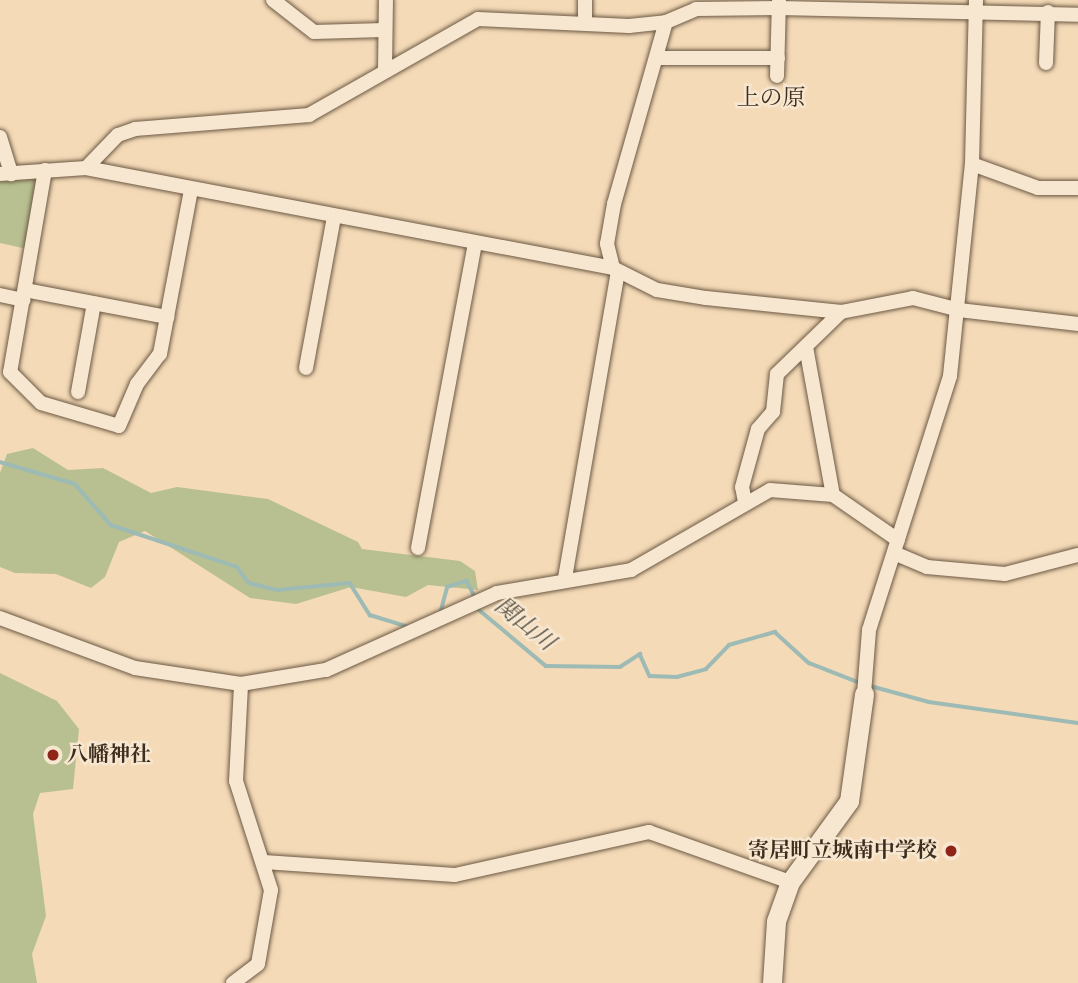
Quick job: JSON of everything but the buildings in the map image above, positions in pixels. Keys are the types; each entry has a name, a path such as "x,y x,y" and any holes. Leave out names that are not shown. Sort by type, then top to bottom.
{"street":[{"path":"273,0 314,32 384,30"},
{"path":"385,69 386,0"},
{"path":"585,0 585,23"},
{"path":"777,76 779,4"},
{"path":"86,168 126,132 309,115 385,69 478,19 585,23 666,22 696,9 779,4 976,6 1078,15"},
{"path":"772,983 776,922 790,882 849,801 864,694 869,631 945,405 959,310 972,164 976,6"},
{"path":"1046,63 1048,12"},
{"path":"565,578 616,270 607,244 614,204 666,22"},
{"path":"656,58 778,58"},
{"path":"0,136 6,174 86,168 334,218 616,270 657,290 841,312 913,298 959,310 1078,324"},
{"path":"972,164 1038,188 1078,188"},
{"path":"45,170 9,372 17,383 66,415 119,426 136,384 160,354 191,190"},
{"path":"306,368 334,218"},
{"path":"418,548 475,244"},
{"path":"0,295 94,303 167,317"},
{"path":"78,392 94,303"},
{"path":"745,502 742,487 758,429 774,412 777,374 841,312"},
{"path":"806,347 833,495"},
{"path":"0,618 135,668 241,684 327,670 497,593 565,578 631,570 770,490 833,495 896,547 927,567 1005,573 1078,555"},
{"path":"233,983 258,964 271,890 236,782 241,684"},
{"path":"264,862 455,875 649,832 790,882"}],"green space":[{"path":"38,176 27,249 0,243 0,178"},
{"path":"33,448 68,470 103,468 151,493 177,487 268,499 358,542 362,549 460,561 475,571 478,590 428,585 406,597 351,587 296,604 250,598 145,531 119,542 105,577 91,588 56,574 15,573 0,567 0,473 7,454"},
{"path":"0,673 57,701 79,729 73,789 40,793 33,814 46,916 32,954 37,983 0,983"}],"waterway":[{"name":"関山川","path":"0,462 75,484 111,525 237,567 249,583 277,590 350,583 370,615 407,626"},
{"name":"関山川","path":"440,614 447,587 467,581 475,597"},
{"name":"関山川","path":"477,608 546,666 620,667 640,654 650,676 677,677 706,669 729,645 775,632 809,663 860,683"},
{"name":"関山川","path":"867,685 929,702 1078,723"}],"place":[{"name":"八幡神社","path":"53,755"},
{"name":"寄居町立城南中学校","path":"951,851"}],"district":[{"name":"上の原","path":"771,99"}]}
